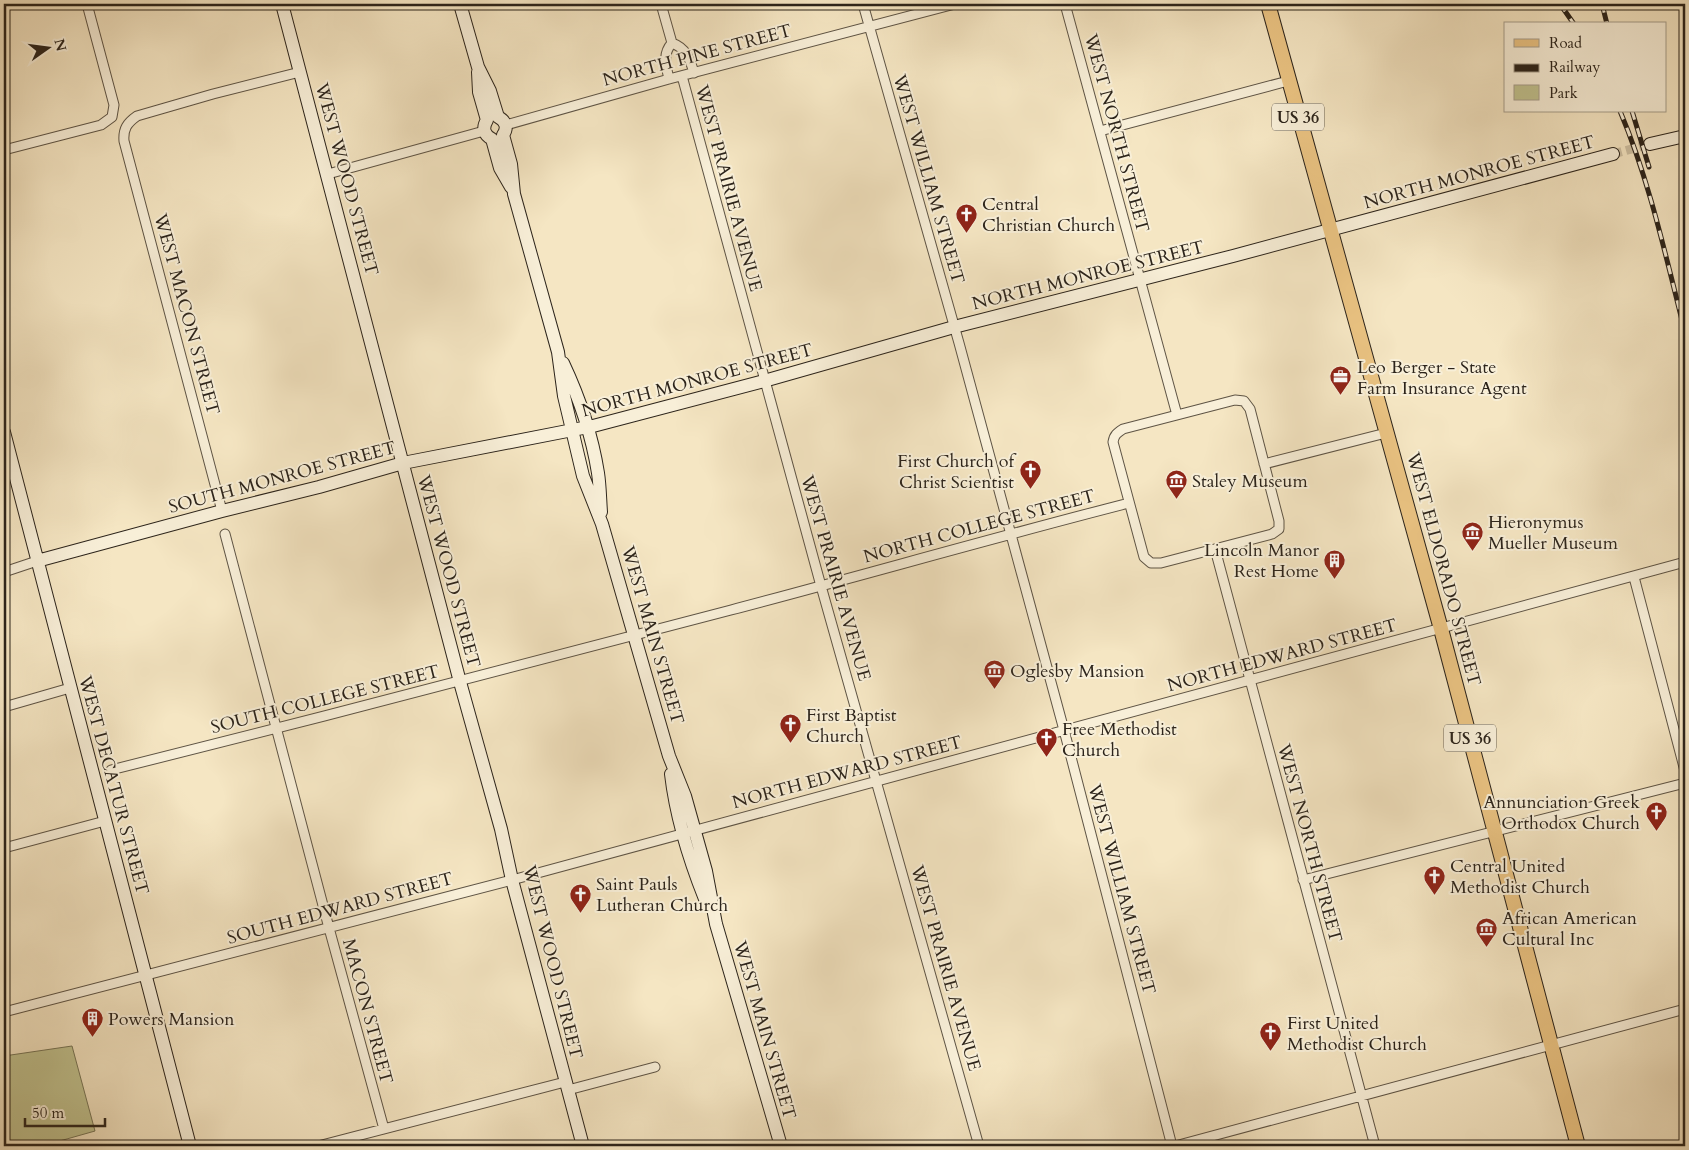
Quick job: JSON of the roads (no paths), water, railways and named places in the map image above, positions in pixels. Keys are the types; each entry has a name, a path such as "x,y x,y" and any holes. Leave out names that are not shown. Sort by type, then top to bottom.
{"main road":[{"name":"WEST ELDORADO STREET","path":"1268,4 1441,629 1578,1146"}],"street":[{"path":"4,150 101,125 112,117 114,105 87,4"},
{"name":"WEST WOOD STREET","path":"282,4 460,682 501,829 512,880 583,1146"},
{"name":"WEST MAIN STREET","path":"460,4 478,67 490,91 495,128 511,164 514,194 558,352 564,396 583,476 602,524 669,756 685,796 689,832 706,871 716,924 781,1146"},
{"path":"661,4 672,42 689,56 694,73"},
{"name":"WEST WILLIAM STREET","path":"863,4 954,327 1064,730 1174,1146"},
{"name":"NORTH PINE STREET","path":"328,174 669,79 955,4"},
{"name":"WEST NORTH STREET","path":"1065,4 1177,415"},
{"path":"669,79 665,59 668,47 672,42"},
{"name":"WEST MACON STREET","path":"222,511 124,141 126,125 136,116 300,72"},
{"name":"WEST PRAIRIE AVENUE","path":"682,76 764,381 979,1146"},
{"path":"1100,131 1288,81"},
{"path":"1650,144 1685,136"},
{"name":"NORTH MONROE STREET","path":"572,431 764,381 954,327 1141,280 1613,154"},
{"name":"WEST MAIN STREET","path":"558,352 577,393 587,428 598,473 602,524"},
{"path":"1235,400 1244,401 1250,409 1279,521 1278,529 1272,534 1161,563 1151,563 1144,557 1113,442 1116,434 1123,429 1177,415 1235,400"},
{"name":"SOUTH MONROE STREET","path":"4,572 37,561 403,463 572,431"},
{"name":"WEST DECATUR STREET","path":"4,432 190,1146"},
{"path":"1264,464 1386,432"},
{"name":"NORTH COLLEGE STREET","path":"634,636 1010,533 1129,503"},
{"path":"225,534 276,728"},
{"name":"WEST NORTH STREET","path":"1215,549 1374,1146"},
{"name":"NORTH EDWARD STREET","path":"689,832 1685,562"},
{"path":"1634,577 1685,771"},
{"name":"SOUTH COLLEGE STREET","path":"111,770 634,636"},
{"path":"4,707 70,688"},
{"name":"MACON STREET","path":"276,728 328,928 384,1129"},
{"path":"1303,880 1685,783"},
{"path":"4,848 105,821"},
{"name":"SOUTH EDWARD STREET","path":"4,1012 689,832"},
{"path":"1174,1146 1685,1009"},
{"path":"318,1146 566,1086 655,1067"}],"tunnel":[{"path":"1613,154 1650,144"}],"railway":[{"path":"1560,4 1573,22"},
{"path":"1602,4 1606,22"},
{"path":"1620,112 1649,193 1685,332"},
{"path":"1632,112 1649,167"}],"place":[{"name":"Central Christian Church","path":"966,233"},
{"name":"Leo Berger - State Farm Insurance Agent","path":"1341,396"},
{"name":"First Church of Christ Scientist","path":"1030,490"},
{"name":"Staley Museum","path":"1176,500"},
{"name":"Hieronymus Mueller Museum","path":"1472,551"},
{"name":"Lincoln Manor Rest Home","path":"1335,579"},
{"name":"Oglesby Mansion","path":"994,690"},
{"name":"First Baptist Church","path":"790,744"},
{"name":"Free Methodist Church","path":"1046,758"},
{"name":"Annunciation Greek Orthodox Church","path":"1656,831"},
{"name":"Central United Methodist Church","path":"1434,895"},
{"name":"Saint Pauls Lutheran Church","path":"580,913"},
{"name":"African American Cultural Inc","path":"1486,947"},
{"name":"Powers Mansion","path":"92,1038"},
{"name":"First United Methodist Church","path":"1271,1052"}]}
